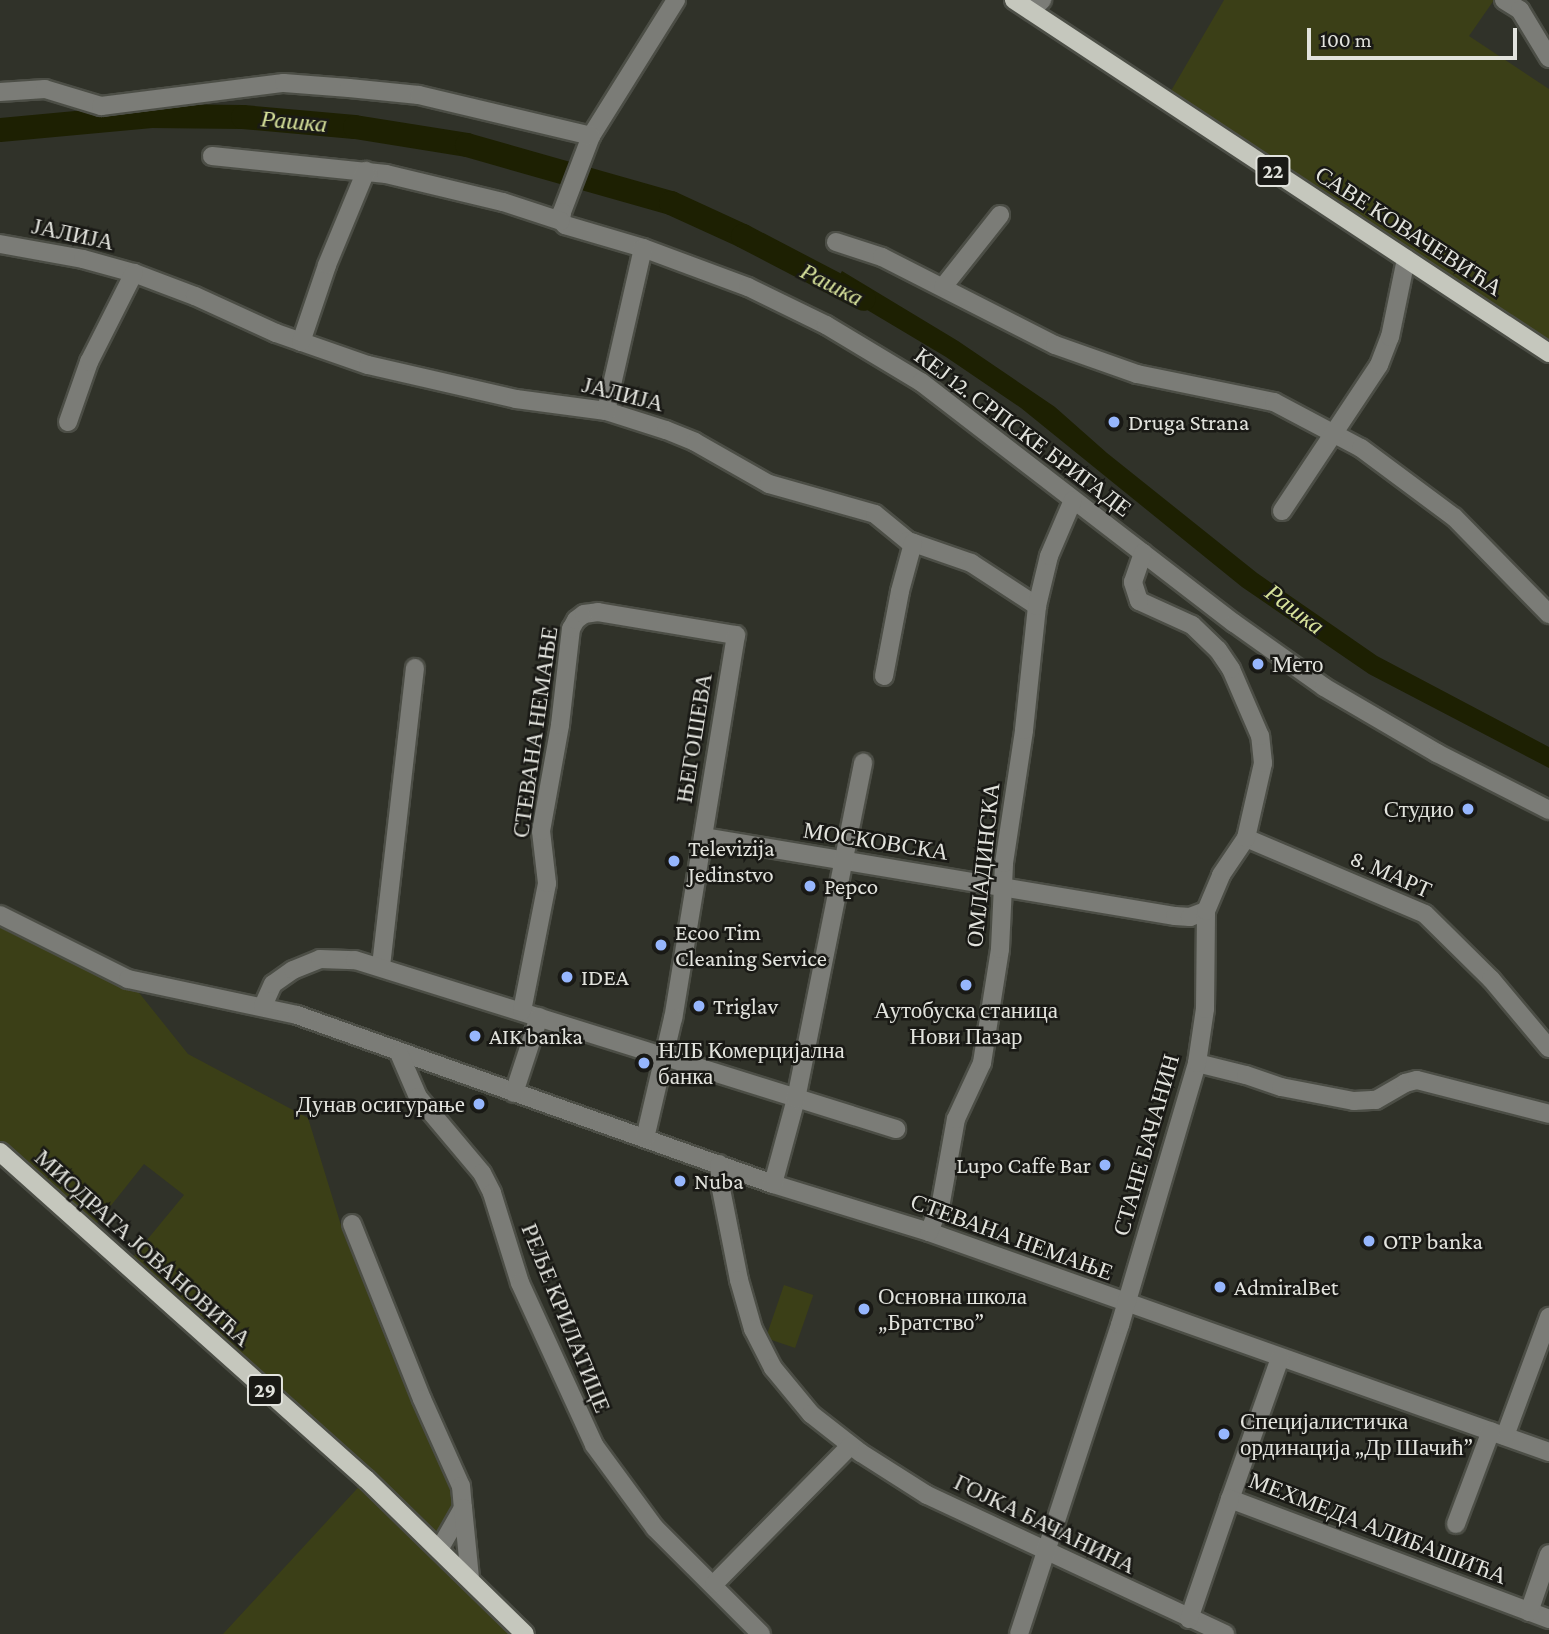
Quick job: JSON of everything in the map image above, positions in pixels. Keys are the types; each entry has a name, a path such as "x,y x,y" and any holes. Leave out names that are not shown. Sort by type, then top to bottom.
{"main road":[{"name":"САВЕ КОВАЧЕВИЋА","path":"1014,0 1036,6 1406,259 1549,353"},
{"name":"МИОДРАГА ЈОВАНОВИЋА","path":"0,1152 128,1264 440,1548 525,1634"}],"street":[{"path":"564,213 591,136 676,0"},
{"path":"1504,0 1520,10 1549,58"},
{"path":"0,92 45,89 101,106 284,83 419,95 591,136"},
{"path":"212,156 366,171 327,265 301,342"},
{"name":"КЕЈ 12. СРПСКЕ БРИГАДЕ","path":"366,171 564,213 574,228 643,248 748,287 826,325 921,382 1143,553 1324,687 1437,753 1549,810"},
{"path":"943,287 1000,215"},
{"path":"836,243 882,257 1055,345 1138,374 1274,402 1361,448 1454,517 1549,614"},
{"name":"ЈАЛИЈА","path":"0,244 83,259 134,274 301,342 368,365 516,399 606,411 687,438 769,484 875,514 913,543 971,563 1037,606"},
{"path":"606,411 643,248"},
{"path":"1282,511 1383,356 1391,337 1406,259"},
{"name":"ЈАЛИЈА","path":"68,422 89,362 134,274"},
{"name":"ОМЛАДИНСКА","path":"929,1232 941,1202 956,1119 982,1063 1000,949 1003,886 1037,606 1049,556 1073,500"},
{"path":"884,677 900,591 913,543"},
{"name":"СТАНЕ БАЧАНИН","path":"1019,1634 1127,1304 1162,1173 1196,1063 1206,998 1206,911 1221,875 1247,838 1264,750 1249,708 1225,659 1201,630 1139,601 1133,582 1143,553"},
{"name":"СТЕВАНА НЕМАЊЕ","path":"514,1093 530,1014 547,883 541,831 560,725 571,629 576,620 584,614 598,612 736,635"},
{"name":"ЊЕГОШЕВА","path":"645,1138 664,1055 736,635"},
{"path":"381,966 415,668"},
{"path":"774,1184 796,1099 863,763"},
{"name":"МОСКОВСКА","path":"703,837 1183,917 1206,911"},
{"name":"8. МАРТ","path":"1247,838 1426,914 1491,979 1549,1048"},
{"name":"СТЕВАНА НЕМАЊЕ","path":"0,915 128,979 263,1006 774,1184 929,1232 1549,1451"},
{"path":"263,1006 273,984 307,963 342,958 381,966 896,1129"},
{"name":"РЕЉЕ КРИЛАТИЦЕ","path":"399,1053 418,1097 482,1173 492,1193 520,1283 554,1353 588,1436 654,1528 714,1584 761,1634"},
{"path":"1196,1063 1281,1087 1354,1101 1376,1100 1405,1083 1417,1080 1549,1114"},
{"name":"ГОЈКА БАЧАНИНА","path":"719,1164 721,1189 739,1280 760,1344 782,1380 811,1415 850,1446 908,1484 1225,1634"},
{"path":"352,1224 422,1399 456,1473 463,1508 470,1578"},
{"path":"1456,1524 1549,1317"},
{"name":"МЕХМЕДА АЛИБАШИЋА","path":"1280,1358 1230,1499 1549,1619"},
{"path":"714,1584 850,1446"},
{"path":"1189,1619 1230,1499"},
{"path":"440,1548 463,1508"},
{"name":"МЕХМЕДА АЛИБАШИЋА","path":"1529,1612 1549,1554"}],"shaded area":[{"path":"1224,0 1494,0 1469,36 1549,89 1549,341 1168,96"},
{"path":"0,915 128,979 188,1054 308,1118 344,1235 454,1488 455,1506 440,1548 525,1634 223,1634 366,1479 128,1263 184,1195 144,1164 90,1232 0,1152"},
{"path":"784,1285 813,1295 795,1348 766,1338"}],"water":[{"path":"842,271 958,341 1055,407 1107,453 1257,573 1377,656 1549,747 1549,768 1369,674 1242,587 1021,408 946,357 832,289"}],"waterway":[{"name":"Рашка","path":"0,130 151,116 243,117 355,127 467,145 671,203 743,236 864,299"}],"place":[{"name":"Druga Strana","path":"1114,422"},
{"name":"Мето","path":"1258,664"},
{"name":"Студио","path":"1468,809"},
{"name":"Televizija Jedinstvo","path":"674,861"},
{"name":"Pepco","path":"810,886"},
{"name":"Ecoo Tim Cleaning Service","path":"661,945"},
{"name":"IDEA","path":"567,977"},
{"name":"Аутобуска станица Нови Пазар","path":"966,985"},
{"name":"Triglav","path":"699,1006"},
{"name":"AIK banka","path":"475,1036"},
{"name":"НЛБ Комерцијална банка","path":"644,1063"},
{"name":"Дунав осигурање","path":"479,1104"},
{"name":"Lupo Caffe Bar","path":"1105,1165"},
{"name":"Nuba","path":"680,1181"},
{"name":"OTP banka","path":"1369,1241"},
{"name":"AdmiralBet","path":"1220,1287"},
{"name":"Основна школа „Братство”","path":"864,1309"},
{"name":"Специјалистичка ординација „Др Шачић”","path":"1224,1434"}]}
